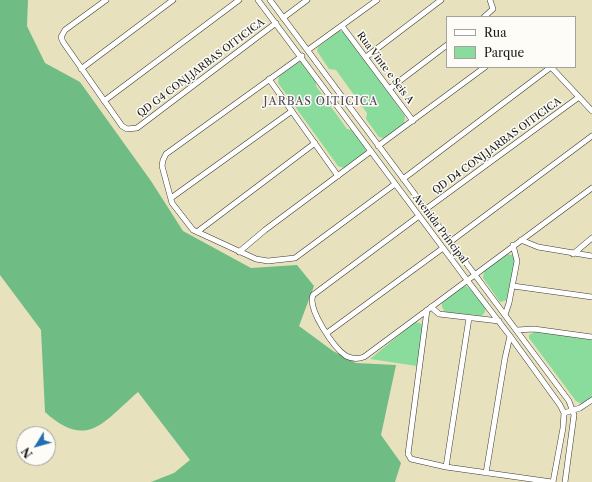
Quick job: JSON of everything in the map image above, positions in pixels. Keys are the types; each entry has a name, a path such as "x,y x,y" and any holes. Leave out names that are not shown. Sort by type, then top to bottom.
{"street":[{"path":"106,0 65,30 62,37 63,42 104,101 239,0"},
{"path":"81,69 173,0"},
{"name":"Avenida Principal","path":"258,0 302,56 442,248 510,336 554,396 564,413"},
{"name":"Avenida Principal","path":"270,0 517,330 574,410"},
{"path":"283,18 307,0"},
{"path":"308,50 377,0"},
{"path":"366,57 441,0"},
{"path":"485,16 491,12 492,5 490,0"},
{"name":"QD G4 CONJ.JARBAS OITICICA","path":"104,101 122,126 127,128 137,128 276,23"},
{"name":"Rua Vinte e Seis A","path":"342,26 413,121"},
{"path":"389,89 446,46"},
{"path":"302,56 170,151 163,160 162,166 175,208 187,224 197,232 239,252 262,261 288,260 295,258 395,184"},
{"path":"378,146 484,68"},
{"path":"403,179 550,68"},
{"path":"552,68 592,111"},
{"path":"269,79 338,176"},
{"name":"QD D4 CONJ.JARBAS OITICICA","path":"426,209 579,97"},
{"path":"336,104 344,99"},
{"path":"171,198 292,111"},
{"path":"450,242 592,136"},
{"path":"197,232 315,143"},
{"path":"239,252 255,238 371,151"},
{"path":"419,216 315,292 311,299 311,303 327,333 344,355 358,358 364,357 513,245 592,188"},
{"path":"573,254 592,238"},
{"path":"521,240 538,247 592,256"},
{"path":"505,315 517,261 513,245"},
{"path":"327,333 442,248"},
{"path":"512,286 592,297"},
{"path":"429,309 439,314 498,321"},
{"path":"429,309 408,454 415,462 553,482 563,428 564,413 574,410 592,400"},
{"path":"446,467 470,318"},
{"path":"517,330 534,329 592,337"},
{"path":"486,473 510,336"},
{"path":"565,482 574,410"}],"green space":[{"path":"0,0 28,0 27,26 45,63 80,82 151,181 183,231 251,268 297,265 314,286 299,326 333,351 356,363 396,365 381,435 401,463 395,482 151,482 174,473 190,460 138,392 115,413 95,428 84,430 73,429 60,424 45,412 41,330 0,275"},
{"path":"339,31 346,32 405,116 404,124 384,138 379,137 366,119 367,113 336,70 329,69 317,51 318,47"},
{"path":"302,61 317,79 316,86 347,129 353,130 366,149 365,153 344,168 338,166 278,83 279,76"},
{"path":"507,254 512,255 515,258 508,300 500,302 483,278 484,271"},
{"path":"466,286 486,307 482,316 445,312 442,307 442,302 462,287"},
{"path":"415,322 423,325 417,366 370,359"},
{"path":"536,331 592,340 592,398 582,404 576,401 529,338 529,335"}],"district":[{"name":"JARBAS OITICICA","path":"321,102"}]}
